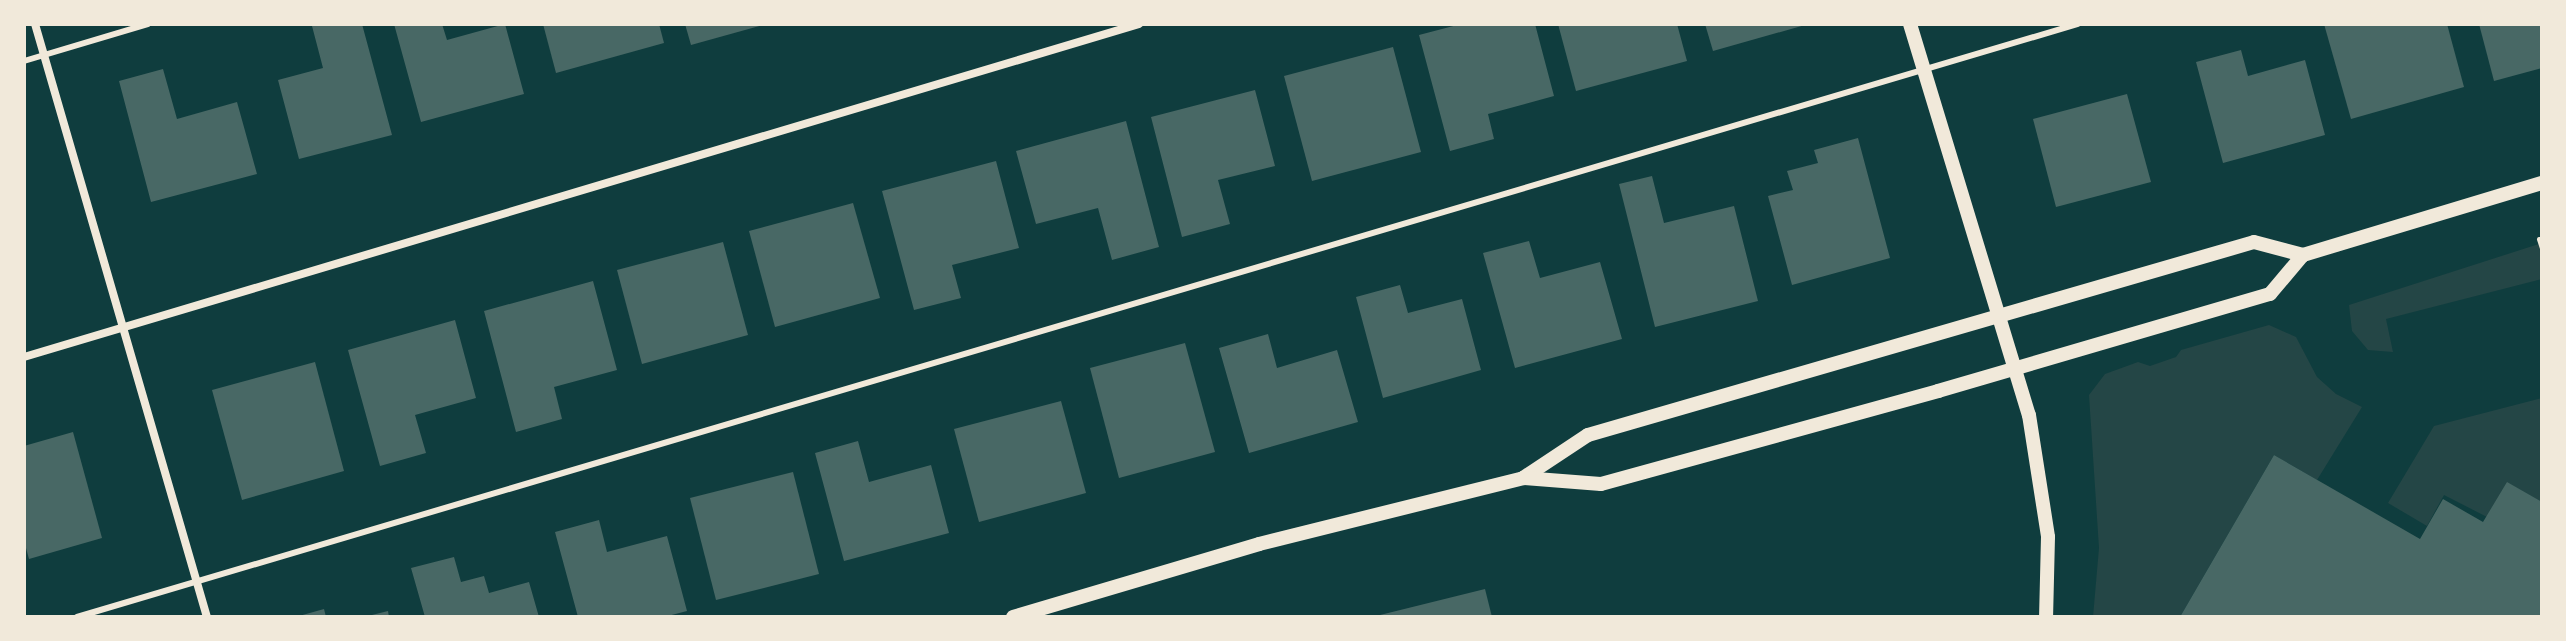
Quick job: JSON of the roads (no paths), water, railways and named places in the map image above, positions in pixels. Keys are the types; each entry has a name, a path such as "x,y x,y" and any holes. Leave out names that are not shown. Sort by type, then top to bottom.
{"street":[{"path":"35,24 207,617"},
{"path":"24,357 1139,24"},
{"path":"1910,24 2029,415 2048,537 2046,617"},
{"path":"1523,478 1588,435 1998,316 2254,242 2303,255 2542,183"},
{"path":"1013,617 1259,544 1523,478 1601,484 2016,369 2270,294 2303,255"}],"lane":[{"path":"24,61 148,24"},
{"path":"77,617 2078,24"}]}
